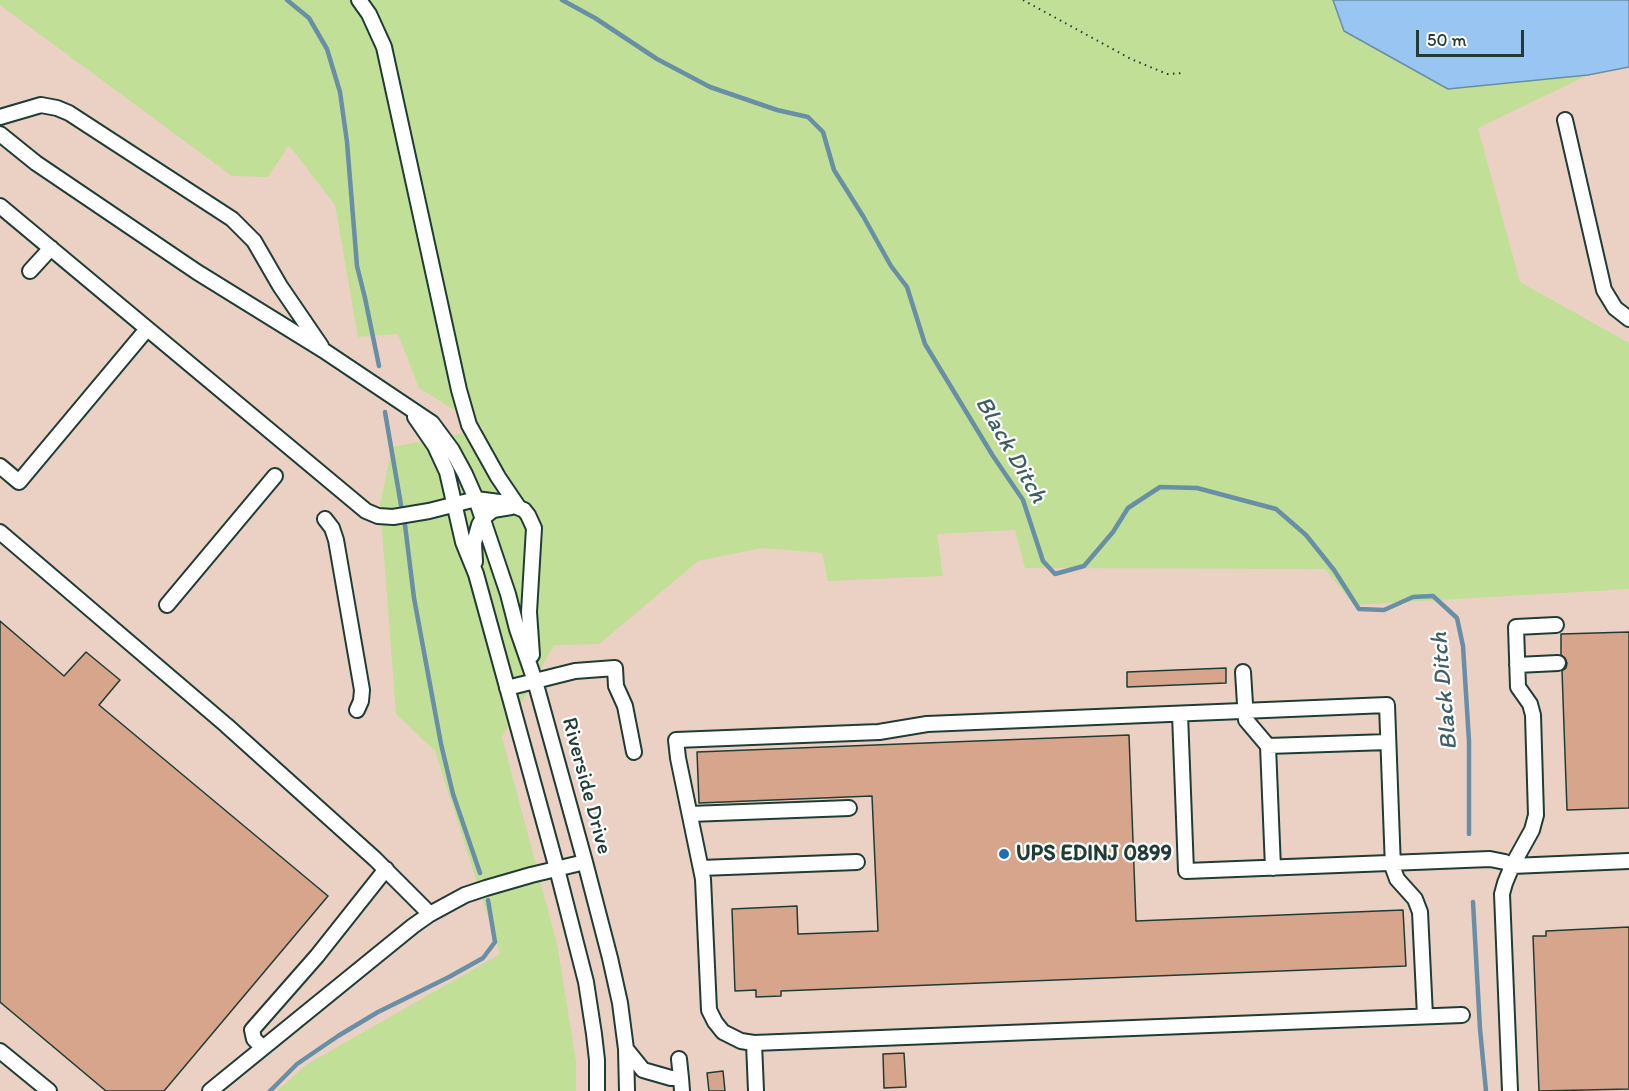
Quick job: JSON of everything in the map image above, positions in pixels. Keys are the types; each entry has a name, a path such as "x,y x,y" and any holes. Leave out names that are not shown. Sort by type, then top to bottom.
{"street":[{"path":"359,0 369,14 384,48 459,390 469,424 498,477 519,508"},
{"path":"0,117 41,105 69,113 232,219 254,241 280,286 323,350"},
{"path":"1565,120 1604,290 1615,308 1628,319"},
{"name":"Riverside Drive","path":"0,134 36,163 189,266 323,350 432,423 446,441 476,499 536,681 620,1003 626,1049 627,1091"},
{"path":"0,206 366,511 386,518 429,511 476,499 507,503 524,510 534,528 529,627 536,681"},
{"path":"30,272 51,248"},
{"path":"0,466 19,482 147,329"},
{"path":"408,408 440,455 447,472 463,542"},
{"path":"166,605 274,476"},
{"path":"476,574 474,543 483,518 500,507 519,508"},
{"path":"429,511 453,523 476,574 586,982 597,1060 597,1091"},
{"path":"325,519 332,528 336,540 362,690 357,710"},
{"path":"0,532 226,725 386,869 430,914"},
{"path":"1510,1091 1502,898 1504,883 1532,830 1536,815 1533,715 1530,704 1518,687 1516,627 1556,626"},
{"path":"1517,665 1558,663"},
{"path":"507,688 575,671 615,668 616,686 624,706 634,752"},
{"path":"1243,672 1246,720 1269,746 1273,868"},
{"path":"1425,1016 1420,912 1412,894 1397,879 1393,863 1387,705 927,724 879,732 676,740 704,890 709,1010 723,1032 741,1041 754,1043 1462,1015"},
{"path":"1180,714 1186,871 1490,859 1512,866 1629,861"},
{"path":"1269,746 1388,742"},
{"path":"690,814 849,808"},
{"path":"210,1091 430,914 456,899 486,888 585,862"},
{"path":"701,868 858,862"},
{"path":"262,1047 254,1039 252,1030 317,956 386,869"},
{"path":"754,1043 756,1091"},
{"path":"626,1049 644,1070 671,1078 681,1084"},
{"path":"0,1051 49,1091"},
{"path":"679,1059 681,1084"}],"path":[{"path":"1023,0 1131,59 1167,74 1183,74"}],"shaded area":[{"path":"0,0 1629,0 1629,1091 0,1091"}],"green space":[{"path":"0,0 1333,0 1344,31 1448,89 1588,75 1478,128 1520,282 1629,343 1629,589 1354,605 1325,569 1025,568 1015,530 937,534 943,576 828,581 822,553 762,548 698,561 599,644 554,645 502,737 557,944 576,1061 576,1091 277,1091 306,1065 500,954 435,751 396,714 380,505 392,447 485,429 419,388 398,334 358,337 335,205 289,145 268,177 232,176 0,5"}],"water":[{"path":"1333,0 1629,0 1629,67 1588,75 1448,89 1344,31"}],"building":[{"path":"0,621 64,676 86,652 120,680 99,705 328,896 164,1091 106,1091 0,1002"},
{"path":"1629,632 1629,808 1567,810 1562,671 1566,668 1567,663 1561,655 1561,634"},
{"path":"1226,668 1226,683 1127,687 1127,672"},
{"name":"UPS EDINJ 0899","path":"1129,735 1136,921 1403,910 1406,966 781,991 781,996 756,997 756,990 735,991 732,909 797,906 798,934 878,931 872,796 699,803 697,752"},
{"path":"1629,927 1629,1089 1539,1091 1533,936 1546,936 1546,931"},
{"path":"904,1053 906,1087 884,1088 883,1054"},
{"path":"723,1071 725,1091 709,1091 707,1073"}],"waterway":[{"path":"287,0 309,18 327,49 340,92 347,142 357,266 379,366"},
{"name":"Black Ditch","path":"562,0 595,18 657,59 710,87 777,110 808,117 823,132 834,170 891,266 907,287 925,344 993,456 1023,500 1043,561 1055,574 1084,566 1113,532 1128,508 1160,487 1197,488 1276,509 1306,535 1334,570 1359,609 1384,610 1413,597 1433,596 1457,618 1463,646 1469,741 1469,834"},
{"path":"385,412 401,505"},
{"path":"405,525 414,598 441,744 453,794 480,873"},
{"path":"270,1091 297,1064 338,1036 378,1012 483,958 495,942 488,900"},
{"name":"Black Ditch","path":"1473,902 1486,1091"}],"place":[{"name":"UPS EDINJ 0899","path":"1004,854"}]}
